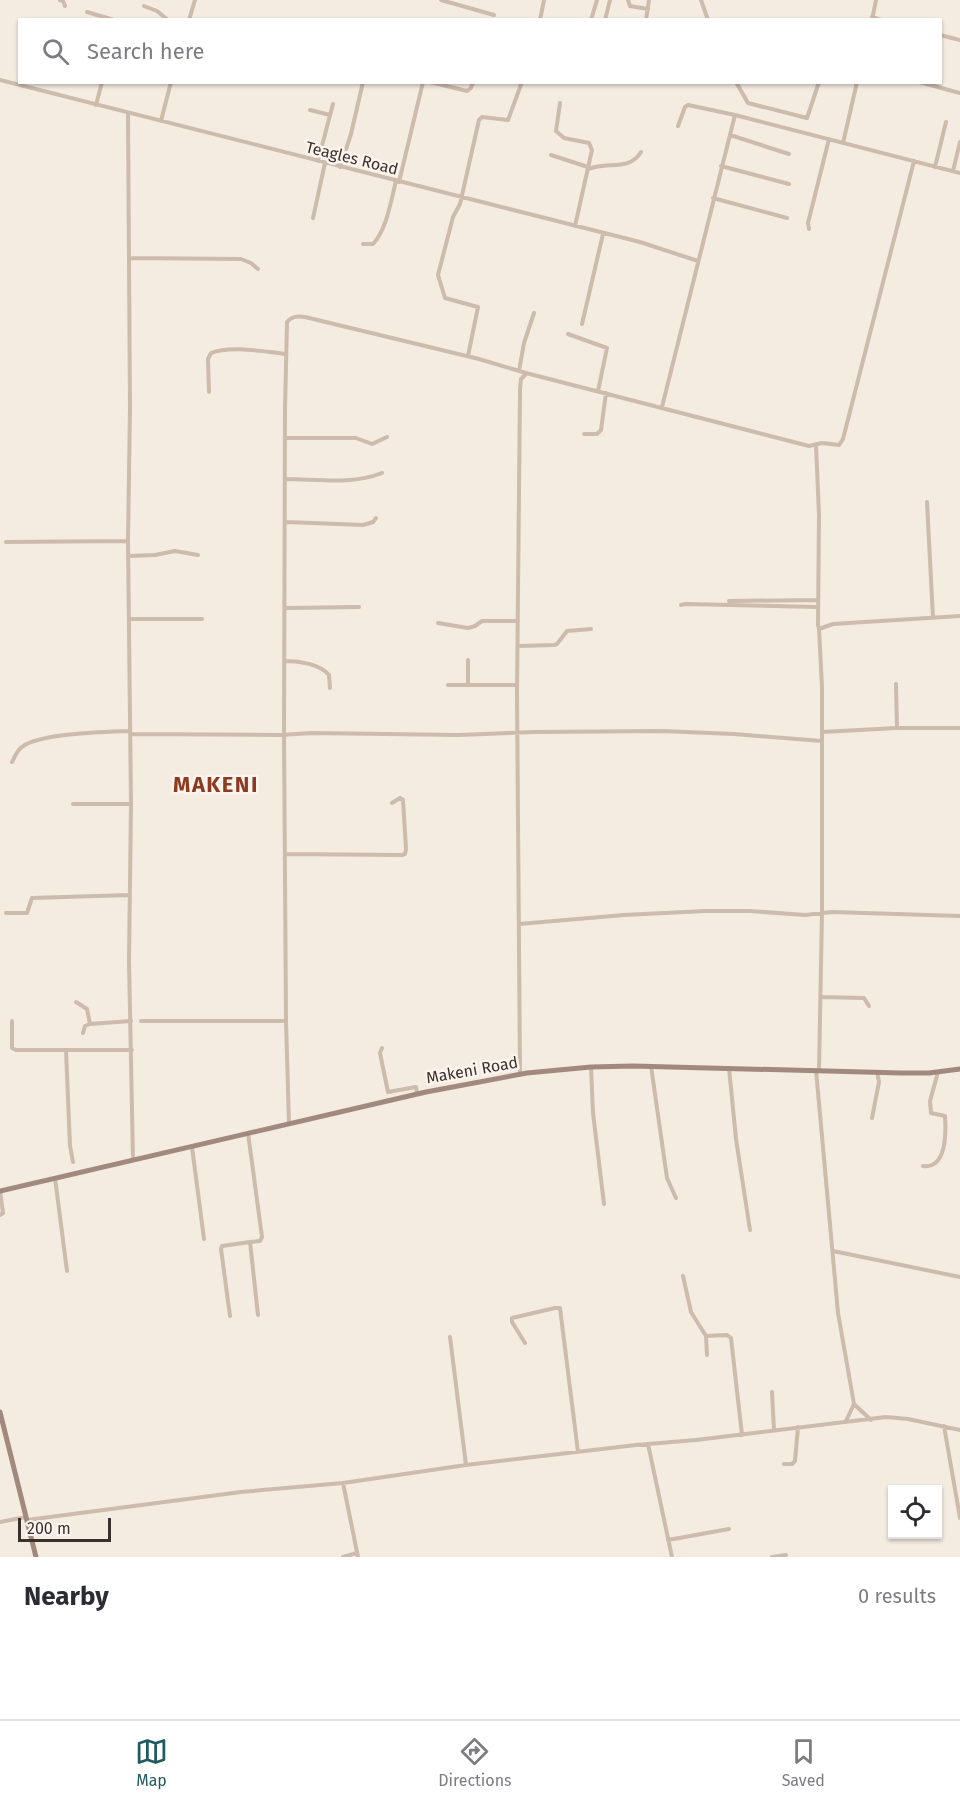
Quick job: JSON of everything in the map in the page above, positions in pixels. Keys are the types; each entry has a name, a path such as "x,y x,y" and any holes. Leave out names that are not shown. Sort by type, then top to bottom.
{"main road":[{"name":"Makeni Road","path":"0,1191 417,1094 520,1074 591,1067 651,1066 877,1072 938,1072 960,1069"},
{"path":"0,1412 36,1557"}],"street":[{"path":"60,0 63,1 64,6"},
{"path":"190,18 195,0"},
{"path":"441,0 494,15"},
{"path":"540,18 544,0"},
{"path":"592,18 597,0"},
{"path":"606,18 610,0"},
{"path":"628,0 630,6 648,9"},
{"path":"646,18 650,0"},
{"path":"701,0 707,18"},
{"path":"872,18 876,0"},
{"path":"144,6 157,10 166,18"},
{"path":"87,12 107,18"},
{"path":"942,36 960,40"},
{"name":"Teagles Road","path":"0,81 649,245 698,261"},
{"path":"96,105 101,84"},
{"path":"161,121 170,84"},
{"path":"340,167 351,134 363,84"},
{"path":"363,244 373,243 382,227 397,181 422,84"},
{"path":"437,84 467,92 472,84"},
{"path":"468,356 478,307 445,298 438,275 453,217 460,204 478,120 482,117 508,120 521,84"},
{"path":"737,84 748,103 807,118 818,84"},
{"path":"843,143 857,84"},
{"path":"926,84 960,93"},
{"path":"560,103 556,131 564,138 589,143 592,146 575,226"},
{"path":"318,161 333,104"},
{"path":"678,126 685,107 688,105 960,173"},
{"path":"310,110 330,115"},
{"path":"128,113 129,895 133,1160"},
{"path":"662,407 735,115"},
{"path":"935,166 946,122"},
{"path":"730,135 789,154"},
{"path":"809,230 808,223 829,140"},
{"path":"953,171 960,142"},
{"path":"551,155 588,168 630,164 641,152"},
{"path":"289,1124 284,734 287,322 297,316 306,317 468,356 809,446 822,442 837,445 843,439 914,161"},
{"path":"313,218 325,163"},
{"path":"721,166 789,184"},
{"path":"713,198 788,218"},
{"path":"582,324 603,234"},
{"path":"129,258 241,259 258,269"},
{"path":"519,371 524,343 534,313"},
{"path":"568,334 607,348 598,391"},
{"path":"208,392 208,359 211,353 252,351 286,354"},
{"path":"520,1074 517,685 520,390 521,379 526,373"},
{"path":"584,434 597,434 601,430 606,393"},
{"path":"286,438 356,438 372,444 387,438"},
{"path":"816,445 819,493 818,607 822,732 822,913 818,1070 838,1313 854,1404 846,1422"},
{"path":"286,480 369,478 382,473"},
{"path":"927,502 933,618"},
{"path":"286,522 363,525 373,522 376,518"},
{"path":"6,543 128,541"},
{"path":"129,556 155,555 175,551 198,555"},
{"path":"729,601 818,600"},
{"path":"681,605 818,607"},
{"path":"286,608 359,608"},
{"path":"819,629 833,624 960,616"},
{"path":"129,619 202,619"},
{"path":"438,623 468,628 482,621 518,621"},
{"path":"518,646 554,645 567,631 591,629"},
{"path":"468,660 468,685"},
{"path":"285,661 303,662 323,669 329,675 330,688"},
{"path":"896,684 897,728"},
{"path":"448,685 517,685"},
{"path":"822,732 897,728 960,728"},
{"path":"12,762 20,748 30,742 68,734 130,732 436,735 517,732 662,732 734,734 822,741"},
{"path":"286,854 405,854 403,800 400,798 392,803"},
{"path":"73,804 130,804"},
{"path":"6,913 27,913 32,898 129,895"},
{"path":"519,924 624,915 750,910 805,915 822,913 960,916"},
{"path":"821,997 864,998 869,1006"},
{"path":"76,1002 87,1009 90,1024"},
{"path":"12,1021 13,1049 132,1050"},
{"path":"82,1033 85,1026 90,1024 131,1021"},
{"path":"141,1021 286,1021"},
{"path":"382,1048 380,1055 388,1092 417,1087 417,1094"},
{"path":"66,1050 70,1146 73,1162"},
{"path":"651,1066 667,1178 676,1198"},
{"path":"591,1067 593,1113 604,1204"},
{"path":"728,1068 750,1230"},
{"path":"872,1118 879,1082 877,1072"},
{"path":"922,1166 929,1167 934,1164 944,1145 945,1116 931,1113 929,1107 938,1072"},
{"path":"230,1316 222,1246 260,1241 262,1237 248,1133"},
{"path":"192,1147 204,1239"},
{"path":"55,1178 67,1271"},
{"path":"0,1191 3,1213 0,1215"},
{"path":"250,1242 258,1315"},
{"path":"833,1251 960,1276"},
{"path":"683,1276 691,1312 706,1336 707,1355"},
{"path":"525,1343 512,1322 512,1318 560,1308 578,1452"},
{"path":"706,1336 727,1335 731,1338 742,1435"},
{"path":"450,1336 466,1465"},
{"path":"772,1392 774,1430"},
{"path":"854,1404 871,1420"},
{"path":"0,1522 230,1494 343,1483 466,1465 846,1422 891,1418 960,1430"},
{"path":"944,1426 960,1518"},
{"path":"784,1464 792,1464 795,1461 798,1427"},
{"path":"648,1444 672,1557"},
{"path":"343,1483 358,1555 343,1557"},
{"path":"668,1540 729,1529"},
{"path":"772,1557 786,1555"}],"district":[{"name":"MAKENI","path":"216,784"}]}
